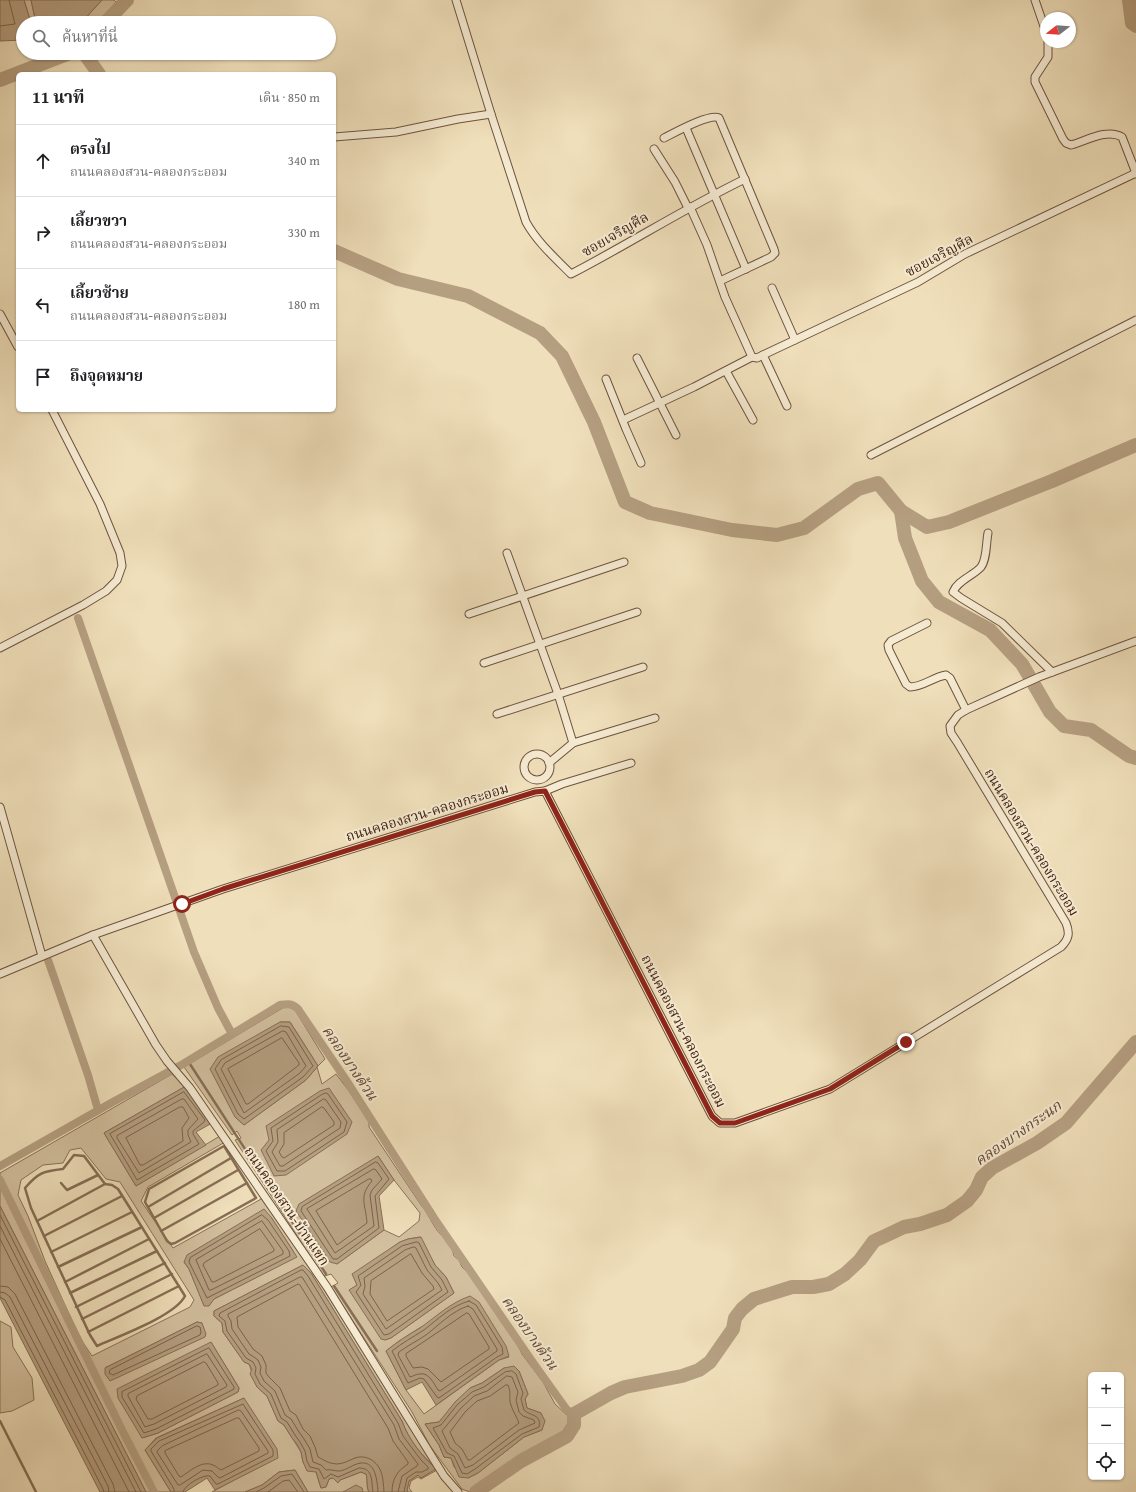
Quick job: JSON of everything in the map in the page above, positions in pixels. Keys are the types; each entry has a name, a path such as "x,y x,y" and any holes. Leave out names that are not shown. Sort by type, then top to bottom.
{"street":[{"name":"ซอยเจริญศีล","path":"456,0 526,222 530,230 571,274 689,207"},
{"path":"1035,0 1040,15"},
{"path":"1048,48 1048,57 1035,77 1035,82 1063,139 1066,143 1071,145 1106,134 1118,135 1122,137 1136,173"},
{"path":"336,137 396,132 458,119 491,114"},
{"path":"664,138 715,116 719,118 775,251 771,257 720,281"},
{"path":"686,128 746,269"},
{"path":"654,149 689,207 707,245 725,297 752,358"},
{"name":"ซอยเจริญศีล","path":"623,420 752,358 757,358 918,282 965,254 1136,173"},
{"path":"689,207 745,179"},
{"path":"772,288 794,340"},
{"path":"0,314 16,343"},
{"path":"871,455 1136,320"},
{"path":"763,355 787,406"},
{"path":"637,358 676,435"},
{"path":"726,371 753,420"},
{"path":"606,379 642,463"},
{"path":"0,648 83,605 106,591 117,580 122,566 120,553 100,504 53,412"},
{"path":"988,533 985,556 980,568 956,587 953,592 1002,623 1052,672"},
{"path":"508,552 558,694 573,743"},
{"path":"469,614 624,562"},
{"path":"484,663 637,612"},
{"path":"927,623 891,641 888,645 889,650 906,684 910,687 915,687 939,676 946,675 950,678 966,710"},
{"name":"ถนนคลองสวน-คลองกระออม","path":"0,974 94,935 223,889 542,791 712,1116 720,1123 735,1123 830,1089 1061,947 1068,940 1070,931 1066,923 951,733 950,726 958,715 966,710 1019,685 1136,641"},
{"path":"497,714 643,666"},
{"path":"549,763 573,743 655,718"},
{"path":"536,754 544,756 549,763 548,773 540,779 532,779 526,774 524,766 529,757 536,754"},
{"path":"540,779 542,791 631,763"},
{"path":"0,807 42,956"},
{"name":"ถนนคลองสวน-บ้านแขก","path":"94,935 156,1045 167,1061 182,1077 228,1142 327,1287 444,1476 456,1491"}],"shaded area":[{"path":"24,0 31,0 34,16 29,16"},
{"path":"102,0 114,0 117,3 105,16 87,16"},
{"path":"286,1006 295,1010 325,1059 318,1066 290,1022 280,1022 235,1117 244,1125 306,1080 317,1067 322,1084 336,1074 349,1091 369,1122 369,1127 435,1227 452,1248 454,1256 459,1260 462,1267 472,1276 516,1341 522,1354 543,1382 555,1404 569,1417 569,1427 564,1435 513,1462 470,1492 462,1489 430,1446 412,1412 331,1287 338,1283 331,1274 325,1276 322,1274 235,1140 241,1138 237,1131 232,1135 184,1067","holes":["378,1156 394,1180 420,1213 419,1221 399,1237 384,1230 337,1264","420,1237 435,1265 446,1277 454,1293 391,1338 385,1340 350,1290 357,1285 353,1275 400,1242","421,1327 509,1357 499,1360 424,1414 406,1390 386,1351","504,1368 519,1371 528,1394 525,1399 527,1408 541,1413 542,1430 524,1437 478,1473 468,1478 454,1467 451,1458 444,1457 439,1445 425,1424 439,1422 470,1388 482,1383"]},
{"path":"172,1074 186,1086 104,1133 136,1186 220,1136 225,1142 148,1187 141,1201 173,1248 263,1198 309,1266 437,1468 437,1470 421,1479 418,1477 411,1481 409,1488 412,1492 408,1492 409,1481 418,1475 421,1478 436,1468 425,1458 412,1441 402,1421 311,1273 303,1265 214,1311 214,1316 222,1323 223,1332 244,1362 249,1364 257,1387 267,1396 278,1421 284,1425 301,1452 303,1462 316,1472 321,1488 326,1487 329,1479 333,1478 340,1480 361,1472 366,1474 369,1492 308,1492 295,1470 279,1472 262,1485 245,1492 212,1492 234,1480 244,1398 156,1438 145,1450 171,1492 146,1492 0,1206 0,1173","holes":["81,1148 106,1179 120,1182 194,1300 190,1307 92,1356 80,1338 45,1261 28,1216 18,1195 21,1180 43,1165 63,1163 70,1150","271,1217 296,1257 204,1305 189,1269 184,1262","197,1322 202,1323 105,1368","211,1342 239,1388 238,1392 158,1433 142,1438"]},
{"path":"0,1321 11,1327 13,1347 32,1378 34,1400 12,1411 0,1413"}],"water":[{"path":"0,0 24,0 29,16 16,16 16,40 0,41"},
{"path":"31,0 102,0 87,16 34,16"},
{"path":"280,1022 290,1022 318,1066 306,1080 244,1125 235,1117 210,1069 218,1057"},
{"path":"186,1086 212,1123 196,1132 206,1145 136,1186 104,1133"},
{"path":"329,1088 352,1122 347,1134 286,1175 274,1176 261,1150 269,1140 266,1126 320,1091"},
{"path":"378,1156 394,1180 379,1196 384,1230 337,1264 330,1262 296,1211 299,1204"},
{"path":"0,1206 146,1492 100,1492 0,1298"},
{"path":"264,1209 271,1217 297,1257 214,1299 209,1306 204,1306 189,1269 184,1262 187,1255"},
{"path":"421,1237 435,1265 446,1277 454,1293 391,1338 385,1340 381,1339 349,1290 357,1285 352,1274 400,1242"},
{"path":"303,1265 311,1273 402,1421 412,1441 420,1453 436,1469 421,1478 418,1475 409,1481 408,1492 369,1492 366,1474 361,1472 340,1480 338,1483 333,1478 329,1479 326,1487 321,1488 316,1472 307,1471 297,1444 284,1425 278,1421 267,1396 257,1387 250,1374 252,1369 249,1364 244,1362 223,1332 222,1323 214,1316 214,1311"},
{"path":"470,1296 479,1302 506,1346 509,1356 499,1360 436,1405 422,1382 406,1390 386,1351 450,1306"},
{"path":"197,1322 202,1323 206,1334 205,1337 110,1381 105,1374 105,1368"},
{"path":"211,1342 239,1388 238,1392 158,1433 142,1438 118,1398 117,1389"},
{"path":"514,1366 519,1371 528,1394 525,1399 527,1408 541,1413 545,1421 542,1430 524,1437 478,1473 468,1478 459,1477 451,1458 444,1457 439,1445 425,1424 439,1422 455,1402 470,1388 482,1383 504,1368"},
{"path":"244,1398 277,1449 278,1458 215,1490 207,1478 185,1492 171,1492 145,1450 157,1438"},
{"path":"295,1470 308,1492 245,1492 262,1485 279,1472"},
{"path":"356,1485 362,1488 363,1492 343,1492"}],"waterway":[{"path":"112,16 127,0"},
{"path":"1129,0 1132,23 1136,26"},
{"path":"21,72 52,60"},
{"path":"89,60 98,72"},
{"path":"0,80 16,74"},
{"path":"336,252 398,279 468,296 540,333 562,356 594,422 625,502 650,513 732,530 777,535 804,528 858,489 878,483 901,511 927,527 949,522 1052,481 1136,445"},
{"path":"901,511 905,538 922,581 939,602 990,630 1022,664 1050,712 1064,726 1091,730 1129,756 1136,758"},
{"path":"78,618 194,952 218,1008 232,1034"},
{"path":"48,960 88,1075 98,1110"},
{"name":"คลองบางด้วน","path":"0,1166 183,1064 280,1005 292,1005 298,1009 346,1080 434,1218 534,1364 567,1410 574,1414"},
{"name":"คลองบางกระนก","path":"476,1492 521,1461 567,1436 574,1425 574,1414 611,1393 625,1387 682,1376 699,1370 710,1362 733,1329 735,1318 742,1309 754,1299 792,1287 813,1287 829,1284 845,1274 860,1260 874,1241 904,1227 920,1224 947,1215 967,1201 976,1190 982,1177 992,1168 1037,1143 1066,1123 1136,1042"},
{"path":"188,1061 326,1274"},
{"path":"224,1146 256,1198 171,1244 167,1241 145,1202 149,1189 224,1146"},
{"path":"74,1155 84,1156 105,1184 112,1185 118,1189 185,1296 170,1311 159,1318 97,1346 90,1335 31,1208 25,1188 37,1176 46,1172 63,1169 74,1155"},
{"path":"148,1207 231,1158"},
{"path":"154,1218 238,1170"},
{"path":"61,1183 67,1190 98,1175"},
{"path":"0,1180 123,1432 154,1492"},
{"path":"161,1231 247,1183"},
{"path":"37,1221 105,1184"},
{"path":"44,1236 122,1196"},
{"path":"51,1252 132,1212"},
{"path":"58,1267 142,1227"},
{"path":"65,1282 149,1239"},
{"path":"70,1293 157,1251"},
{"path":"76,1307 165,1263"},
{"path":"82,1319 172,1274"},
{"path":"88,1332 179,1286"},
{"path":"334,1286 377,1351"},
{"path":"0,1421 36,1492"}],"route":[{"path":"182,904 223,889 535,792 545,791 566,829 712,1116 720,1123 735,1123 830,1089 906,1042"}]}
